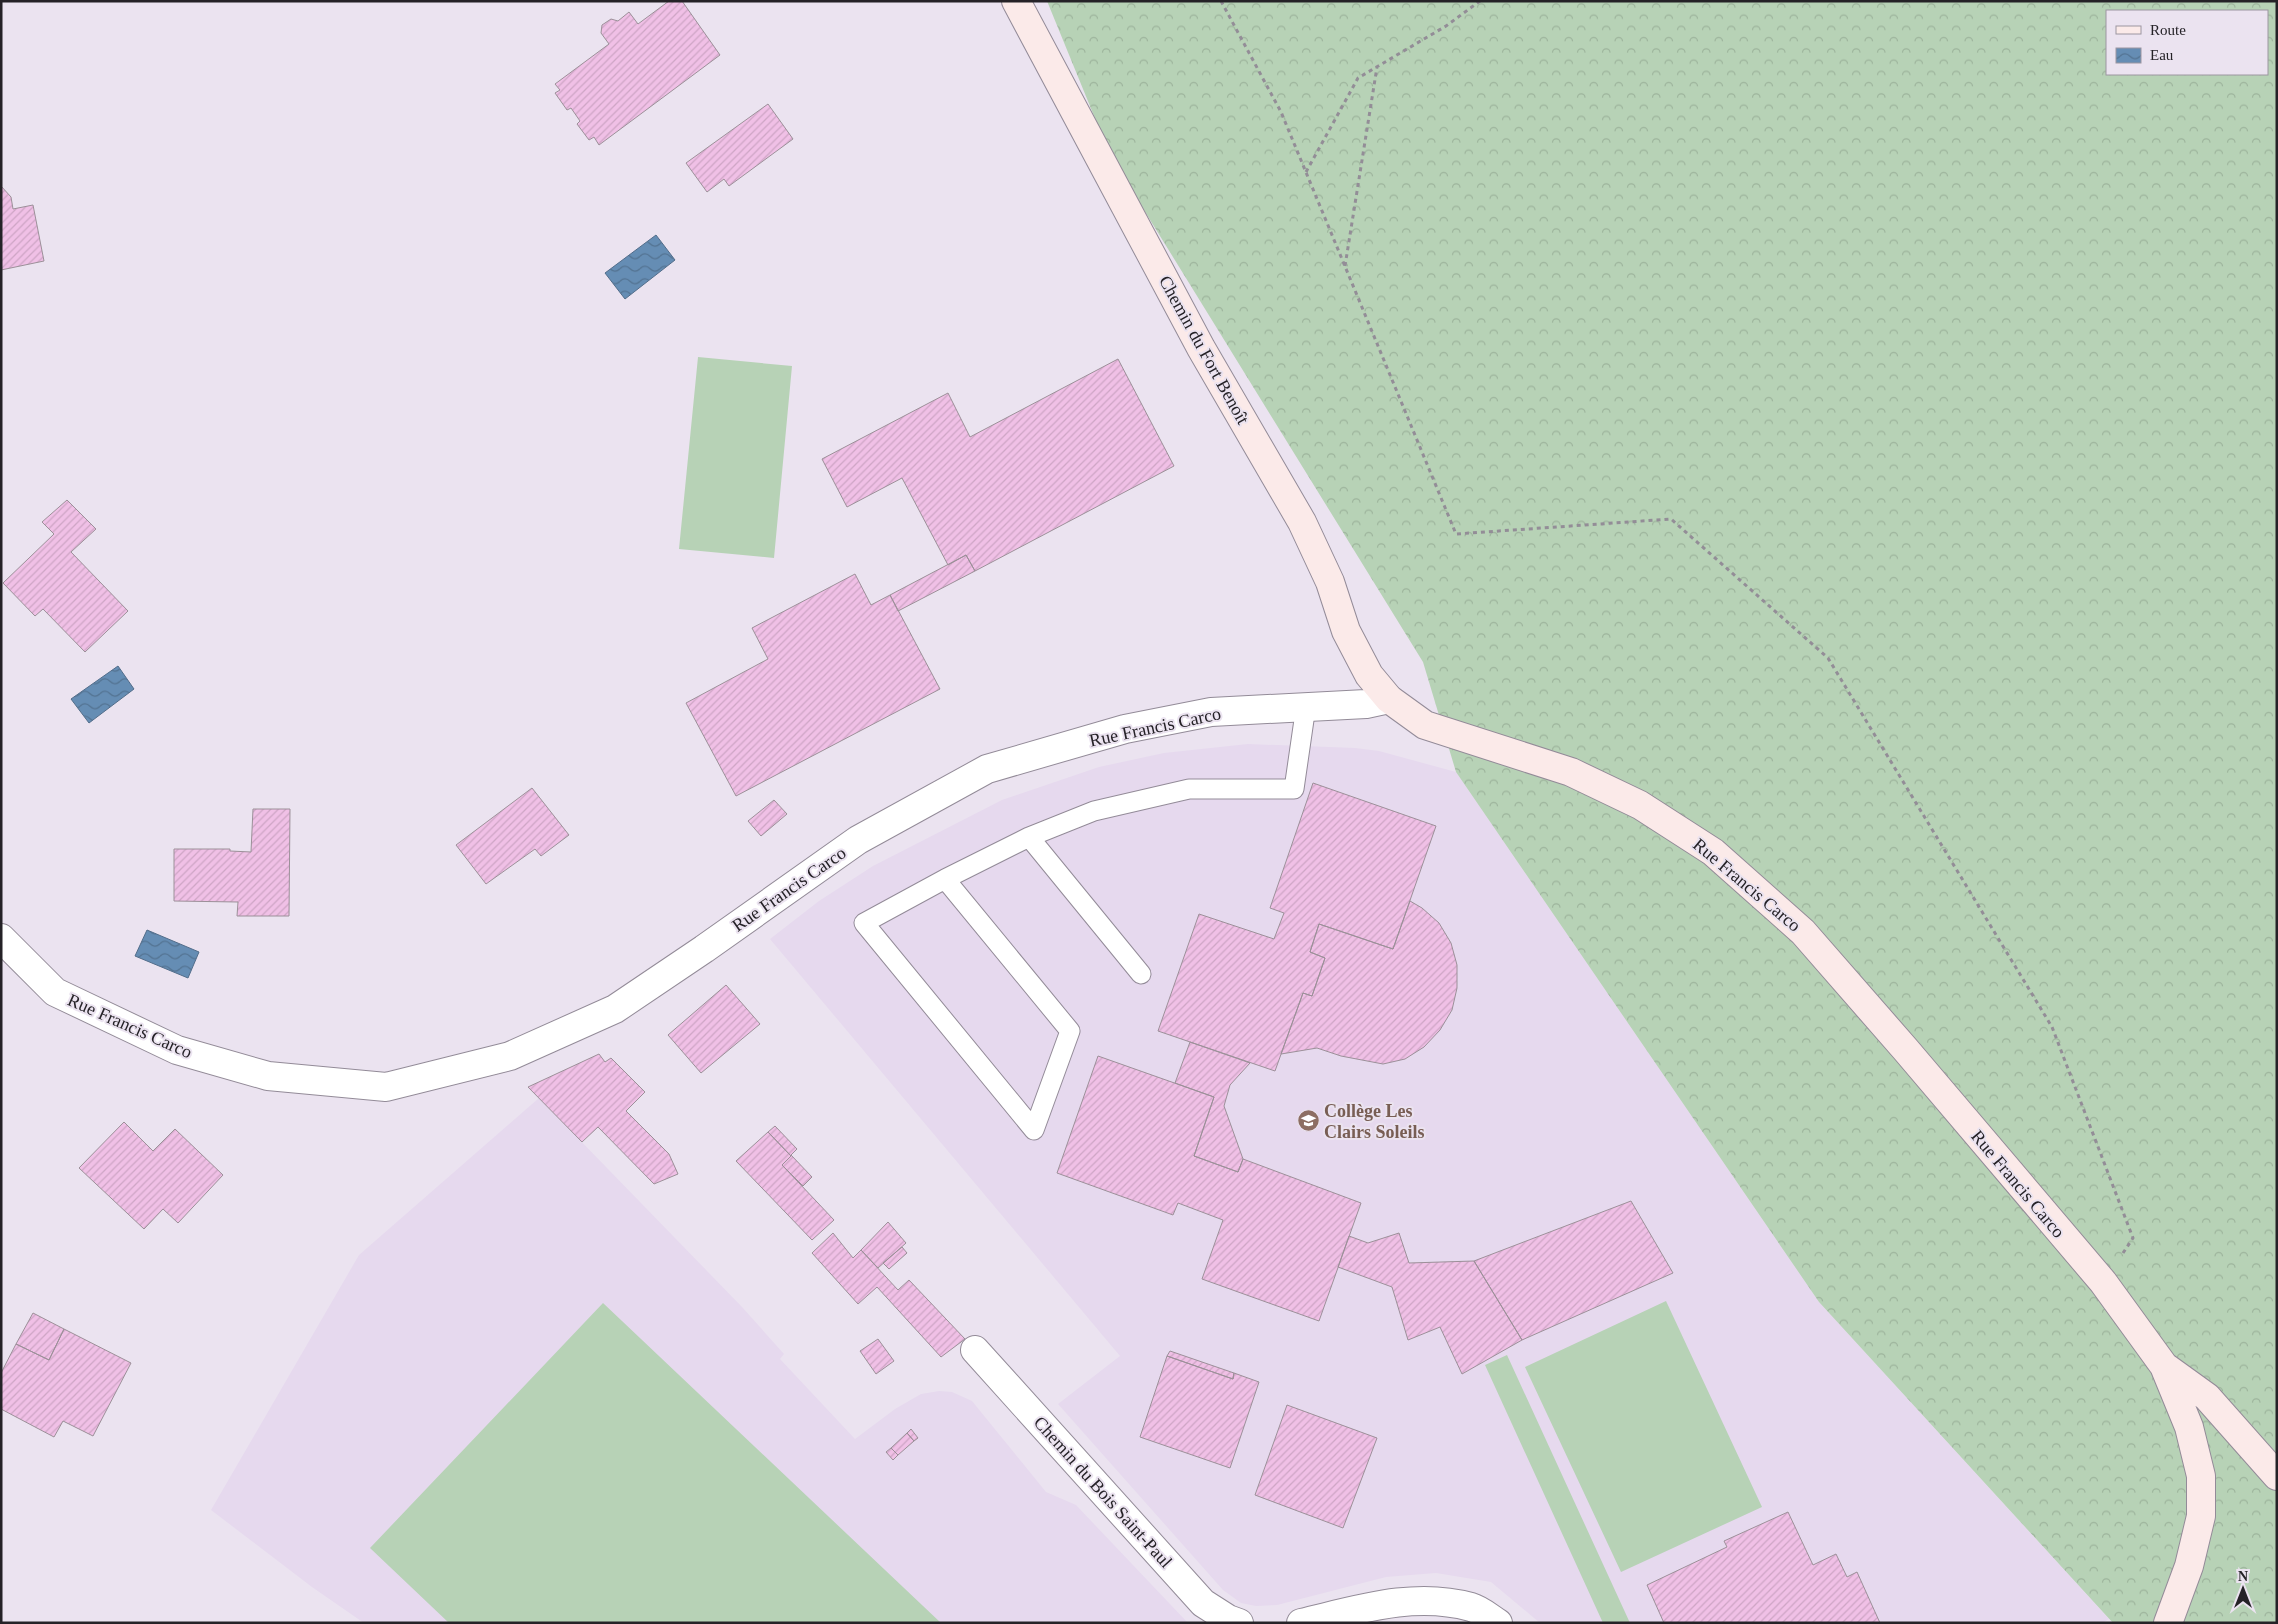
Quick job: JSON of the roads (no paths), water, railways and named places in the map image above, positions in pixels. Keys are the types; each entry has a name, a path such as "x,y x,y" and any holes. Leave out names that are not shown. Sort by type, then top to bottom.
{"street":[{"name":"Chemin du Fort Benoît","path":"1016,1 1201,348 1302,522 1330,582 1346,631 1369,675 1389,699"},
{"name":"Rue Francis Carco","path":"1,938 55,992 177,1050 268,1076 386,1087 510,1056 615,1008 704,949 858,840 987,769 1125,729 1210,712 1366,704 1389,699 1425,725 1571,772 1640,805 1713,852 1803,932 1906,1050 2102,1282 2164,1366 2189,1427 2201,1476 2201,1516 2189,1566 2168,1623"},
{"name":"Chemin du Bois Saint-Paul","path":"975,1350 1203,1603 1238,1623"},
{"name":"Rue Francis Carco","path":"2164,1366 2207,1397 2277,1476"},
{"path":"1300,1623 1388,1603 1428,1600 1473,1608 1498,1623"}],"lane":[{"path":"945,879 1070,1031 1034,1130 864,924 945,879 1029,837 1094,811 1189,789 1294,789 1306,706"},
{"path":"1029,837 1141,974"}],"water":[{"path":"656,235 675,260 625,299 605,273"},
{"path":"118,666 134,689 89,723 71,699"},
{"path":"147,930 199,952 188,978 135,956"}],"place":[{"name":"Collège Les Clairs Soleils","path":"1308,1121"}]}
